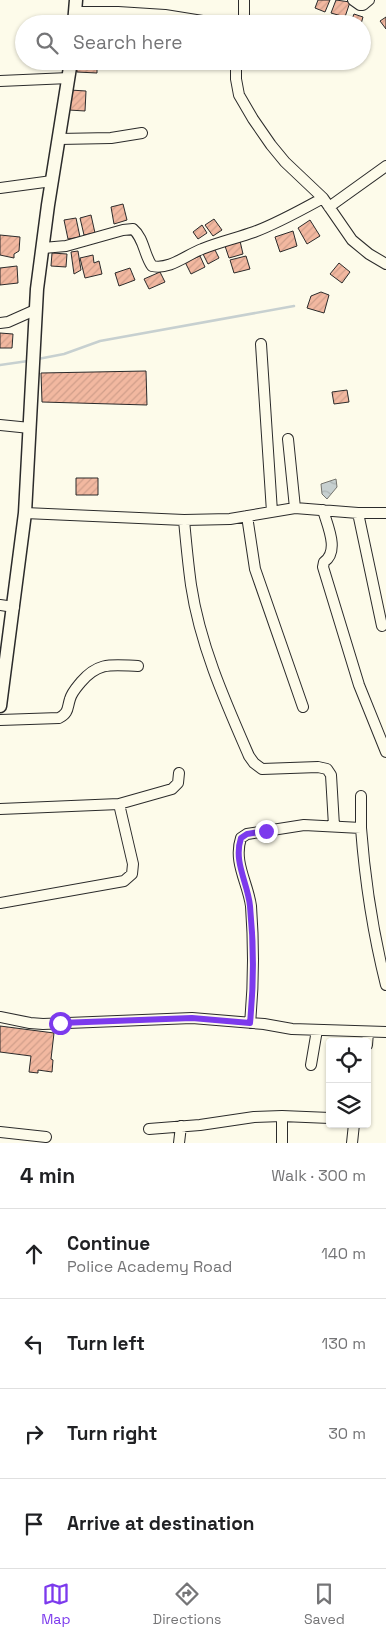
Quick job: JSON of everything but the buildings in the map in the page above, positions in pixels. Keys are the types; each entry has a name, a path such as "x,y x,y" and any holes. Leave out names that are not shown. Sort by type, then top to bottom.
{"main road":[{"path":"0,706 25,512 35,310 42,248 70,70"}],"street":[{"path":"244,0 244,15"},
{"path":"353,0 363,5 370,0"},
{"path":"75,12 165,15"},
{"path":"236,70 239,95 253,119 285,162 326,202 352,240 369,254 386,264"},
{"path":"0,81 69,78"},
{"path":"59,139 111,138 142,134"},
{"path":"42,248 66,246 133,229 139,234 146,259 152,266 158,268 167,266 202,248 254,232 326,202 386,166"},
{"path":"0,188 52,181"},
{"path":"0,323 8,322 35,310"},
{"path":"260,344 272,512"},
{"path":"0,425 30,428"},
{"path":"288,439 295,508"},
{"path":"25,512 184,520 230,519 295,508 358,513 386,513"},
{"path":"323,510 332,542 332,552 330,558 324,562 324,568 359,685 386,752"},
{"path":"358,513 382,626"},
{"path":"247,516 255,570 303,707"},
{"path":"184,520 191,586 204,640 221,692 249,756 254,764 262,769 318,767 327,769 331,775 334,826"},
{"path":"0,605 14,607"},
{"path":"0,720 59,718 68,711 70,698 89,672 99,667 111,665 138,666"},
{"path":"0,809 119,804 172,789 178,783 179,773"},
{"path":"361,796 361,828 365,880 386,985"},
{"path":"0,903 124,881 132,874 133,864 119,804"},
{"path":"250,1023 254,978 253,938 250,903 239,862 238,847 241,838 247,834 304,825 361,828"},
{"path":"0,1017 43,1024 192,1018 292,1029 386,1032"},
{"path":"312,1064 316,1030"},
{"path":"368,1032 368,1038"},
{"path":"149,1129 254,1116 326,1118"},
{"path":"282,1116 282,1143"},
{"path":"179,1143 181,1126"},
{"path":"352,1143 354,1128"},
{"path":"0,1132 46,1137"}],"water":[{"path":"336,479 337,487 327,499 322,494 321,484"}],"waterway":[{"path":"38,359 64,354 100,341 294,306"},
{"path":"0,365 28,361"}],"route":[{"path":"60,1023 192,1018 250,1023 254,978 253,938 250,903 239,862 238,847 241,838 247,834 266,831"}]}
